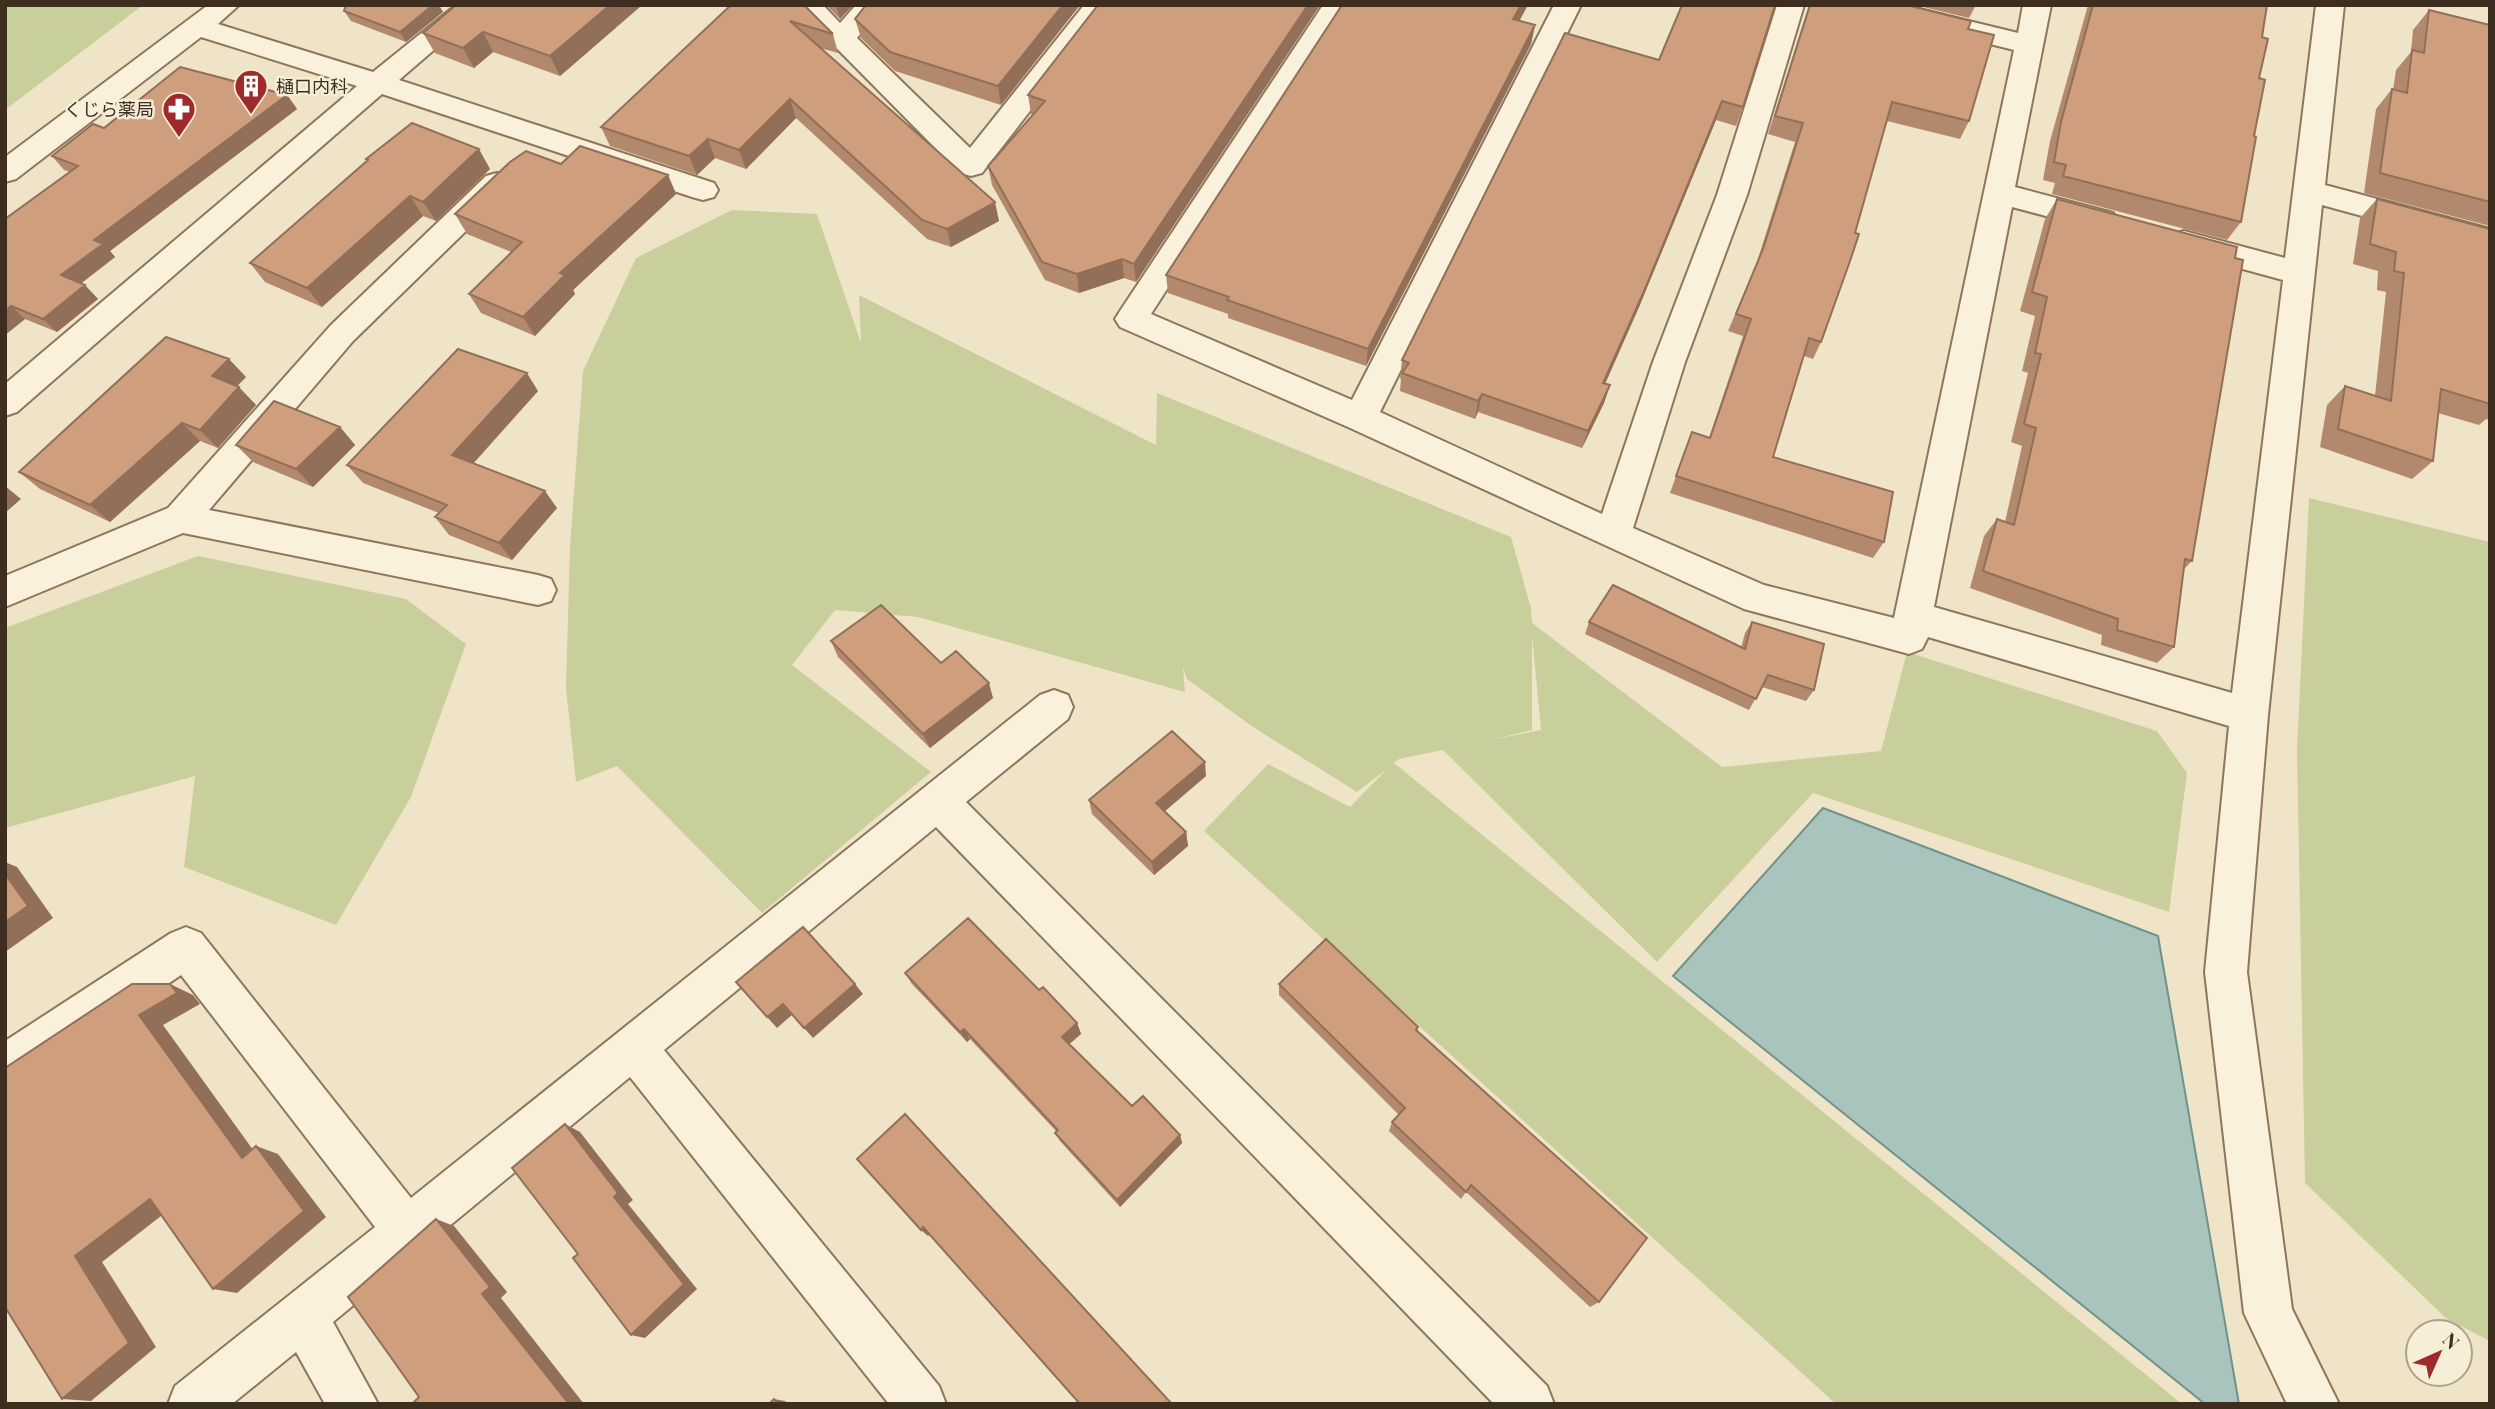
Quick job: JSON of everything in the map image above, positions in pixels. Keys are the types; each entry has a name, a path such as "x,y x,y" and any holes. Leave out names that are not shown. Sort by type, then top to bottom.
{"street":[{"path":"5,173 226,5"},
{"path":"5,403 378,83 473,5"},
{"path":"807,5 971,166 1099,5"},
{"path":"841,39 871,5"},
{"path":"1337,5 1131,319 1360,418 1758,598 1909,638 2037,5"},
{"path":"1360,418 1568,5"},
{"path":"1614,535 1669,362 1732,195 1791,5"},
{"path":"1868,5 2029,45"},
{"path":"2314,1404 2268,1313 2226,972 2249,715 2330,5"},
{"path":"198,27 703,190"},
{"path":"5,592 181,518 342,333 544,138"},
{"path":"2309,191 2490,240"},
{"path":"1999,193 2299,273"},
{"path":"181,518 538,590"},
{"path":"1914,617 2249,715"},
{"path":"193,1404 1054,707"},
{"path":"938,801 1529,1404"},
{"path":"5,1067 186,947 407,1231"},
{"path":"634,1047 921,1404"},
{"path":"302,1316 353,1404"}],"green space":[{"path":"5,5 143,5 5,110"},
{"path":"732,210 817,214 861,343 859,295 1156,445 1157,393 1511,537 1531,608 1532,623 1722,767 1881,751 1907,652 2157,731 2187,773 2169,912 1813,793 1657,962 1443,750 1399,759 1394,763 2182,1404 1836,1404 1204,831 1268,764 1350,807 1387,769 1357,792 1253,727 1187,679 1183,667 1185,692 918,617 835,610 792,665 931,772 762,913 617,766 576,782 566,688 570,546 583,371 636,258","holes":["1532,635 1541,730 1491,740 1532,730"]},
{"path":"2309,498 2490,542 2490,1341 2474,1333 2474,1318 2446,1318 2305,1183 2297,750"},
{"path":"198,556 406,599 466,644 411,797 336,925 184,867 195,776 5,828 5,628"}],"water":[{"path":"1823,808 2158,936 2239,1404 2205,1404 1673,976"}],"building":[{"path":"346,5 433,5 400,32 344,11"},
{"path":"456,5 610,5 550,56 483,32 463,48 423,33"},
{"path":"731,5 804,5 833,34 790,21 995,202 947,229 922,220 790,99 739,150 708,139 689,156 601,127"},
{"path":"866,5 1063,5 998,86 890,52 855,19"},
{"path":"1098,5 1308,5 1134,264 1122,259 1077,274 1042,262 988,166 1045,101 1028,95"},
{"path":"1342,5 1521,5 1513,19 1535,25 1368,349 1227,300 1229,297 1166,275"},
{"path":"1682,5 1775,5 1743,107 1722,101 1645,289 1603,383 1610,385 1588,431 1482,394 1478,401 1402,373 1409,363 1402,360 1565,33 1659,60"},
{"path":"1810,5 1907,5 1971,21 1968,29 1994,35 1969,121 1892,102 1855,233 1859,234 1850,261 1821,342 1809,338 1773,457 1893,492 1884,542 1676,476 1692,432 1710,438 1751,319 1736,314 1763,249 1803,123 1775,116"},
{"path":"2093,5 2267,5 2262,37 2268,39 2259,78 2265,80 2241,222 2063,176 2066,165 2054,162 2061,122"},
{"path":"2429,10 2490,25 2490,202 2380,173 2392,89 2407,93 2412,50 2424,53"},
{"path":"180,67 287,95 94,240 103,244 61,275 85,285 43,319 11,306 5,311 5,219 78,166 52,156 93,124 104,128"},
{"path":"412,123 479,149 423,202 410,196 307,288 250,263 368,160 366,159"},
{"path":"580,146 668,175 560,273 565,275 523,317 469,294 522,242 455,214 510,162 526,151 561,164"},
{"path":"2057,199 2237,247 2235,258 2243,260 2192,561 2185,559 2174,647 2117,630 2118,619 1983,571 1997,519 2014,525 2036,428 2024,424 2041,354 2035,353 2047,297 2032,292"},
{"path":"2377,199 2490,229 2490,404 2441,389 2433,461 2338,429 2345,386 2391,401 2404,273 2394,271 2396,252 2370,244"},
{"path":"166,337 229,359 212,376 239,387 200,430 182,423 90,505 19,472"},
{"path":"458,349 527,373 452,455 545,491 499,543 435,517 447,505 347,465"},
{"path":"274,401 340,427 296,469 236,445"},
{"path":"1613,585 1745,649 1752,622 1824,644 1814,690 1768,675 1756,699 1589,622"},
{"path":"881,605 941,663 956,651 989,683 923,734 831,641"},
{"path":"1172,731 1205,762 1156,803 1186,832 1152,862 1089,800"},
{"path":"5,874 28,906 5,922"},
{"path":"968,918 1039,990 1043,987 1077,1023 1062,1037 1132,1106 1143,1096 1180,1135 1117,1200 1055,1133 1058,1130 964,1029 960,1032 905,973"},
{"path":"803,927 855,984 804,1028 783,1004 767,1017 736,982"},
{"path":"1326,939 1418,1027 1416,1030 1647,1238 1599,1302 1471,1185 1466,1192 1392,1122 1405,1108 1279,984"},
{"path":"132,984 170,984 177,993 139,1015 242,1158 256,1146 304,1211 213,1289 150,1199 75,1256 129,1343 62,1399 5,1307 5,1068"},
{"path":"905,1114 1172,1404 1080,1404 923,1227 921,1230 857,1159"},
{"path":"565,1124 618,1193 614,1197 684,1284 631,1335 573,1258 578,1254 512,1168"},
{"path":"436,1219 490,1287 482,1294 569,1404 413,1403 419,1397 348,1297"}],"place":[{"name":"樋口内科","path":"251,116"},
{"name":"くじら薬局","path":"179,139"}]}
